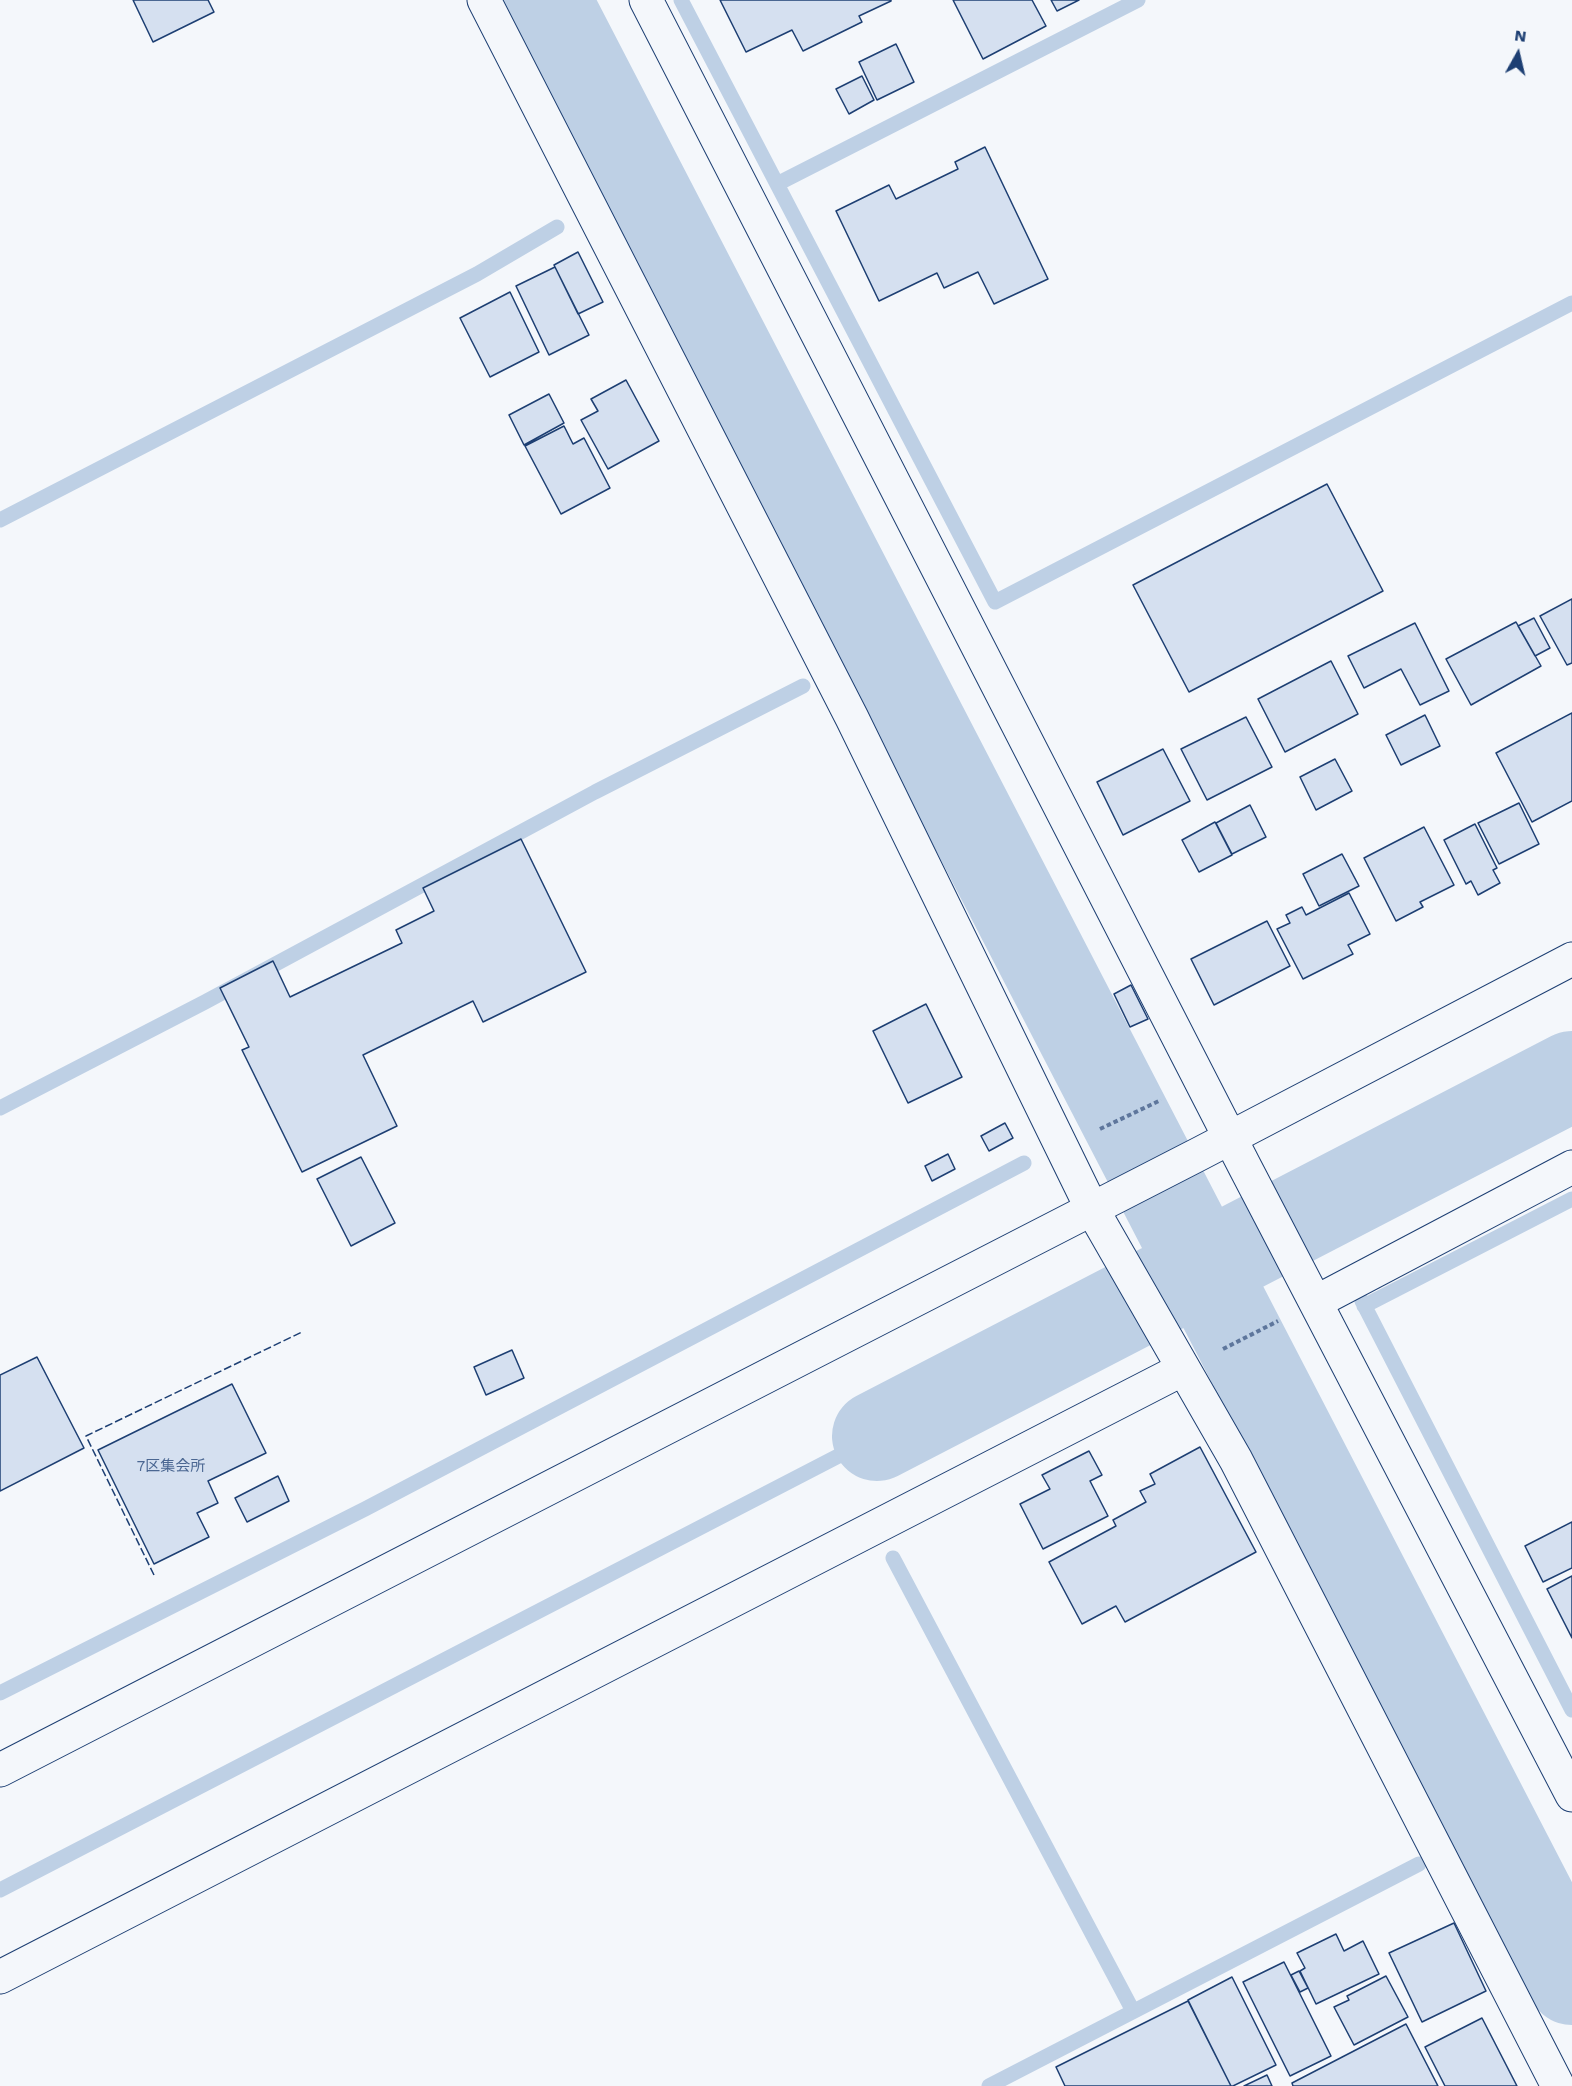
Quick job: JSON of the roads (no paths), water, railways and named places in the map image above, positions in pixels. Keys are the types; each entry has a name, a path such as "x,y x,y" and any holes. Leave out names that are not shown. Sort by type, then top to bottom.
{"street":[{"path":"484,0 852,718 1060,1149 1101,1204 1130,1273 1236,1460 1558,2086"},
{"path":"646,0 1221,1142 1246,1169 1572,1795"},
{"path":"0,1770 1572,959"},
{"path":"1316,1302 1572,1167"},
{"path":"0,1977 1183,1369"}],"waterway":[{"path":"546,0 1572,1980"},
{"path":"681,0 995,602 1572,303"},
{"path":"777,184 1138,0"},
{"path":"623,185 637,177"},
{"path":"0,520 477,274 557,227"},
{"path":"861,657 880,647"},
{"path":"0,1108 205,1002 595,792 803,686"},
{"path":"877,1436 1572,1076"},
{"path":"1098,1123 1120,1110"},
{"path":"0,1693 365,1509 1024,1163"},
{"path":"1364,1306 1572,1199"},
{"path":"1312,1211 1326,1236"},
{"path":"1362,1301 1572,1710"},
{"path":"0,1890 877,1436"},
{"path":"893,1558 1133,2011"},
{"path":"1478,1831 1492,1825"},
{"path":"989,2086 1419,1864"}]}
